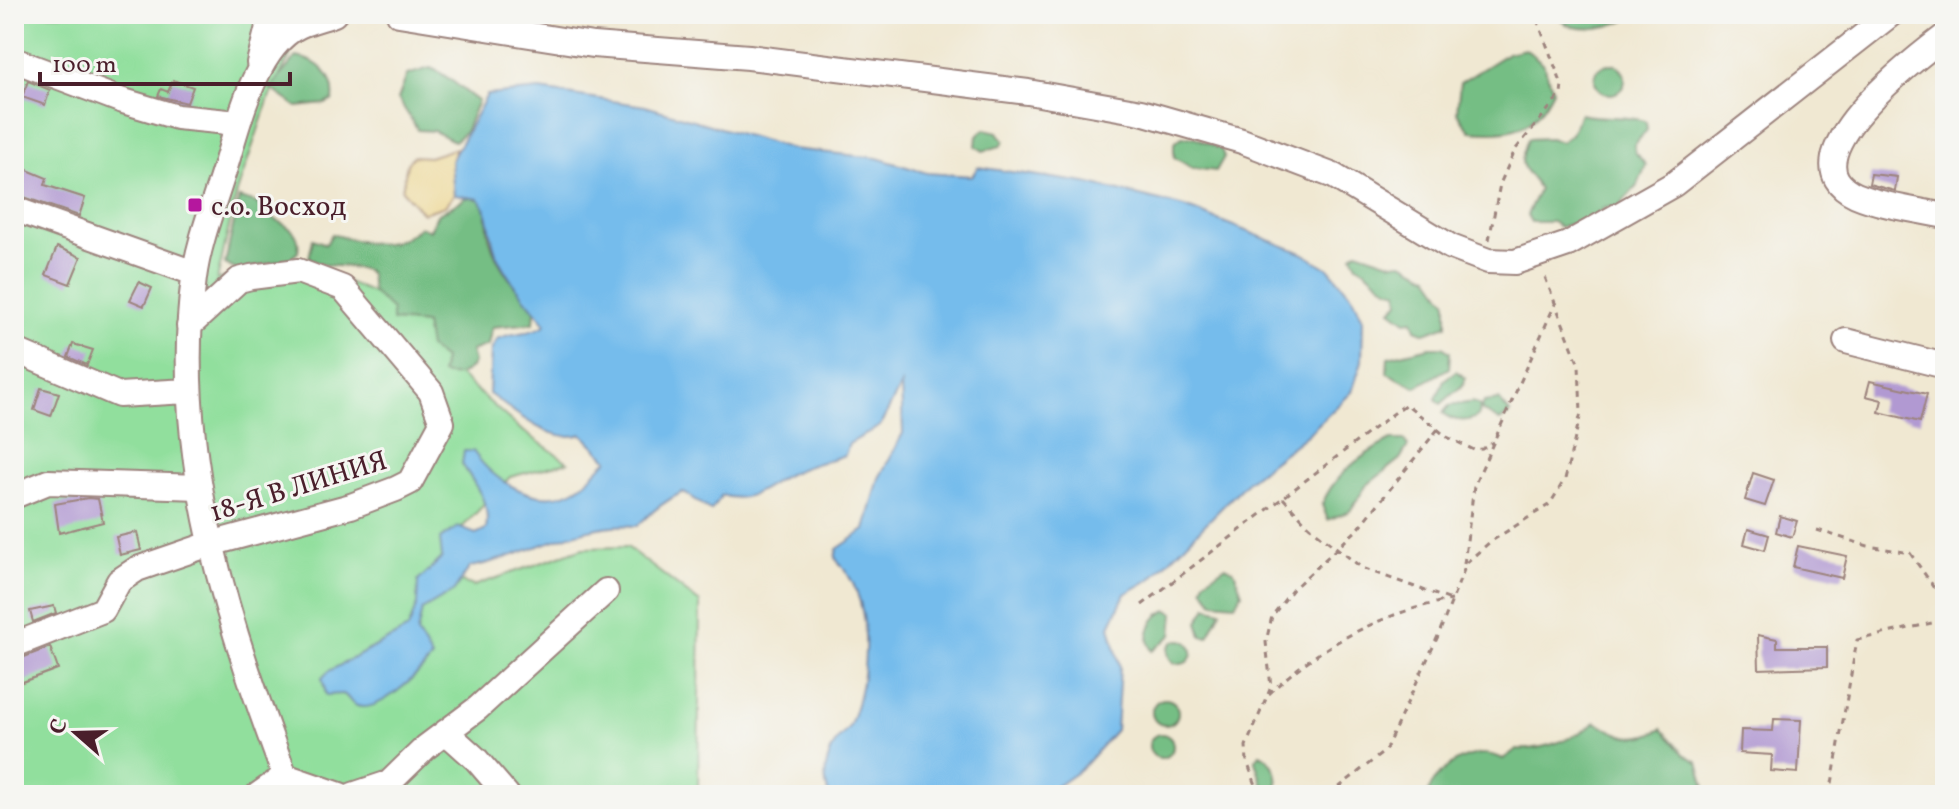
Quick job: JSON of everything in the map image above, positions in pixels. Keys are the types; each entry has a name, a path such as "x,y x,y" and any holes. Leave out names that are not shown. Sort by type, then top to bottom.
{"street":[{"path":"278,14 267,31 194,273 187,391 210,544 289,786"},
{"path":"254,80 275,47 297,27 334,14"},
{"path":"399,14 593,45 749,57 1059,97 1191,125 1334,176 1382,202 1451,247 1488,261 1515,262 1568,244 1674,184 1891,14"},
{"path":"1945,36 1882,88 1851,122 1834,153 1833,166 1841,183 1855,194 1945,216"},
{"path":"14,60 120,100 177,117 238,123"},
{"path":"14,209 194,273"},
{"name":"18-Я В ЛИНИЯ","path":"14,645 103,610 119,581 137,569 210,544 351,506 410,482 442,423 431,392 343,288 298,271 251,277 239,280 189,326"},
{"path":"1846,341 1945,366"},
{"path":"14,350 119,395 187,391"},
{"path":"14,496 48,482 200,487"},
{"path":"353,795 389,783 478,708 606,591"},
{"path":"446,732 476,759 507,795"},
{"path":"258,795 289,786 340,795"}],"path":[{"path":"1488,261 1493,210 1515,150 1561,94 1562,85 1535,14"},
{"path":"1462,572 1477,551 1550,504 1565,479 1579,430 1580,377 1574,346 1537,257"},
{"path":"1329,795 1385,751 1462,572 1474,486 1556,302"},
{"path":"1142,605 1406,404 1438,429 1474,450 1494,442"},
{"path":"1260,795 1247,762 1246,746 1271,687 1266,642 1272,616 1293,589 1337,549 1389,494 1438,429"},
{"path":"1283,498 1362,568 1452,600"},
{"path":"1817,530 1868,546 1910,553 1945,603"},
{"path":"1268,695 1313,659 1395,614 1452,600"},
{"path":"1830,795 1857,640 1945,620"}],"green space":[{"path":"14,14 310,14 269,98 237,192 217,280 295,260 387,299 430,308 460,376 520,429 568,462 510,477 458,532 435,574 474,586 583,548 627,547 700,603 698,795 14,795"},
{"path":"1562,14 1635,14 1618,23 1587,29 1568,25 1561,20"},
{"path":"1525,49 1543,63 1553,90 1546,103 1530,122 1520,127 1498,132 1470,131 1457,112 1460,83 1508,53"},
{"path":"296,57 312,62 324,71 332,84 333,100 297,107 270,88"},
{"path":"1610,64 1616,65 1624,73 1624,85 1616,93 1610,94 1604,93 1596,85 1595,79 1596,73 1604,65"},
{"path":"430,68 478,101 465,132 454,141 434,131 418,130 398,99 407,75"},
{"path":"1580,114 1633,118 1646,122 1647,130 1635,144 1635,152 1646,165 1638,185 1618,207 1604,208 1594,218 1560,227 1552,222 1531,222 1527,215 1539,189 1522,163 1528,139 1550,138 1561,142 1571,134"},
{"path":"985,129 998,132 1004,141 1001,146 983,151 976,146 977,135"},
{"path":"1182,137 1195,137 1221,149 1224,157 1216,171 1192,168 1174,157 1174,143"},
{"path":"468,197 479,199 482,204 493,250 509,278 535,310 534,323 492,327 488,345 471,351 474,363 471,367 460,374 446,375 441,374 444,359 429,347 425,324 392,321 392,310 372,292 370,273 309,258 313,239 326,244 332,234 378,244 399,240 420,227 430,230 437,215"},
{"path":"239,198 257,203 269,216 290,228 298,242 298,252 291,258 238,271 225,264"},
{"path":"1357,251 1393,263 1403,262 1429,276 1447,302 1447,325 1425,333 1416,329 1413,320 1406,321 1391,310 1399,302 1398,291 1386,287 1357,265 1352,255"},
{"path":"1442,347 1450,352 1449,368 1416,387 1387,373 1388,357"},
{"path":"1456,371 1466,378 1463,385 1441,404 1436,399 1444,380"},
{"path":"1499,400 1510,413 1500,421 1481,410 1484,402"},
{"path":"1473,402 1480,406 1479,415 1470,419 1456,420 1443,413 1449,406"},
{"path":"1391,440 1404,440 1408,446 1400,459 1366,486 1350,511 1328,520 1322,505 1333,484 1360,459"},
{"path":"1226,566 1234,571 1242,593 1235,604 1213,602 1203,588 1205,580"},
{"path":"1207,607 1221,611 1208,637 1202,636 1198,622"},
{"path":"1168,610 1174,613 1172,635 1152,651 1148,639 1151,627 1157,617"},
{"path":"1180,640 1189,643 1192,652 1189,661 1180,664 1171,661 1168,652 1171,643"},
{"path":"1165,699 1174,703 1178,712 1174,721 1165,725 1156,721 1152,712 1156,703"},
{"path":"1596,722 1613,731 1636,737 1662,729 1684,754 1698,762 1707,795 1427,795 1439,775 1469,756 1492,755 1503,759 1517,749 1548,746 1569,738"},
{"path":"1161,734 1169,738 1173,746 1169,754 1161,758 1153,754 1149,746 1153,738"},
{"path":"1260,754 1274,768 1276,787 1264,788 1255,761"}],"sand":[{"path":"456,148 451,161 454,195 445,206 423,213 402,190 407,164 413,156 429,157"}],"water":[{"path":"540,90 645,106 792,149 877,158 927,173 972,176 978,167 1086,183 1185,207 1302,253 1329,269 1353,297 1363,319 1362,361 1352,392 1308,434 1249,480 1151,579 1125,594 1110,626 1120,667 1116,730 1080,770 1044,795 829,795 825,775 827,762 836,742 851,723 865,660 863,615 857,594 835,558 837,549 865,530 879,478 903,433 901,385 880,426 849,444 845,455 797,470 750,496 732,498 722,495 711,511 683,492 658,507 637,526 615,526 573,534 470,567 454,591 422,610 417,633 432,658 408,682 387,699 366,707 355,705 343,694 326,695 322,678 329,671 408,629 417,604 418,581 442,558 440,539 458,527 476,534 486,529 484,503 462,464 464,451 473,451 493,473 518,490 547,496 562,495 576,489 608,460 582,434 570,436 545,431 489,394 491,351 497,339 536,330 546,324 503,267 479,199 454,195 451,161 487,95"}],"building":[{"path":"173,80 193,87 187,103 158,96 161,89 168,92"},
{"path":"28,81 50,90 45,105 22,97"},
{"path":"25,169 47,178 45,185 85,198 79,216 15,194"},
{"path":"1871,174 1897,177 1895,191 1869,184"},
{"path":"57,247 81,257 70,284 46,275"},
{"path":"139,282 152,288 144,306 130,300"},
{"path":"73,344 93,350 87,365 68,357"},
{"path":"1870,381 1927,394 1920,422 1879,412 1882,400 1866,396"},
{"path":"41,388 59,393 51,416 34,410"},
{"path":"1753,473 1774,480 1765,506 1745,500"},
{"path":"98,499 103,522 59,533 55,504"},
{"path":"1780,516 1797,521 1792,537 1776,532"},
{"path":"1748,529 1769,535 1765,550 1744,544"},
{"path":"137,532 141,550 120,555 116,537"},
{"path":"1798,546 1847,556 1842,578 1793,567"},
{"path":"54,606 56,613 33,622 30,611"},
{"path":"1758,635 1777,639 1777,647 1827,647 1827,667 1759,669"},
{"path":"50,647 58,669 14,685 14,661"},
{"path":"1774,719 1801,720 1798,773 1771,771 1772,755 1740,753 1741,730 1773,731"}],"place":[{"name":"с.о. Восход","path":"195,205"}]}
